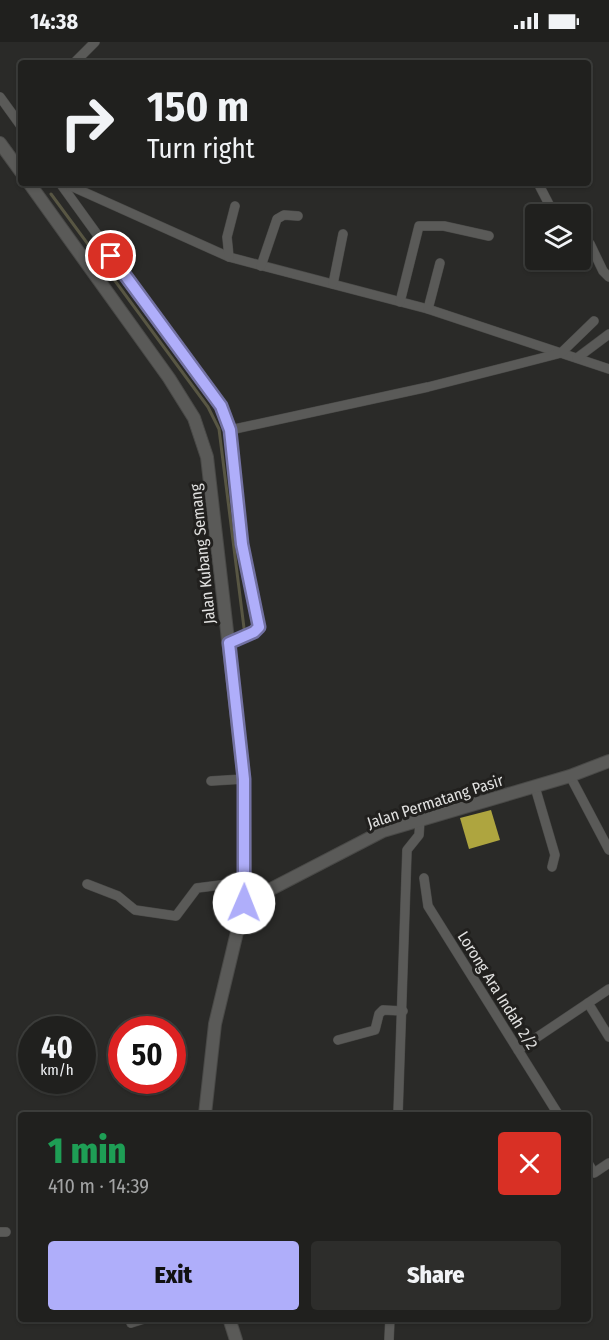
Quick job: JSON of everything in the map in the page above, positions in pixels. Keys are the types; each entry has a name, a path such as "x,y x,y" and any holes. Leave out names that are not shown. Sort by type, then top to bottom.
{"main road":[{"path":"0,143 18,168"},
{"name":"Jalan Kubang Semang","path":"31,186 194,418 207,457 244,779 245,882 244,903 215,1024 205,1112"},
{"name":"Jalan Permatang Pasir","path":"244,903 383,831 535,787 609,761"},
{"path":"230,1322 236,1340"}],"street":[{"path":"77,60 95,42"},
{"path":"0,97 18,119"},
{"path":"64,186 221,406 230,430 242,544 259,627 254,632 229,643"},
{"path":"69,186 229,257 428,309 609,369"},
{"path":"540,186 549,204"},
{"path":"229,257 227,237 235,206"},
{"path":"261,266 277,219 284,215 298,216"},
{"path":"400,302 419,226 444,226 489,236"},
{"path":"333,284 343,234"},
{"path":"591,246 603,272 609,277"},
{"path":"428,309 440,263"},
{"path":"230,430 428,387 561,353 594,321"},
{"path":"577,358 609,334"},
{"path":"570,776 609,850"},
{"path":"211,781 244,779"},
{"path":"535,787 555,855 552,867"},
{"path":"398,1112 407,850 419,835 420,820"},
{"name":"Lorong Ara Indah 2/2","path":"424,878 428,906 557,1112"},
{"path":"87,884 118,896 135,910 176,916 198,888 245,882"},
{"path":"518,1050 609,989"},
{"path":"588,1003 609,1037"},
{"path":"338,1040 375,1030 379,1014 383,1010 403,1011"},
{"path":"591,1168 594,1173 609,1163"},
{"path":"390,1322 390,1340"}],"building":[{"path":"491,810 500,840 469,849 460,818"}],"waterway":[{"path":"51,194 208,407 219,429 244,628"}],"route":[{"path":"111,256 221,406 230,430 242,544 259,627 254,632 229,643 244,779 244,903"}]}
